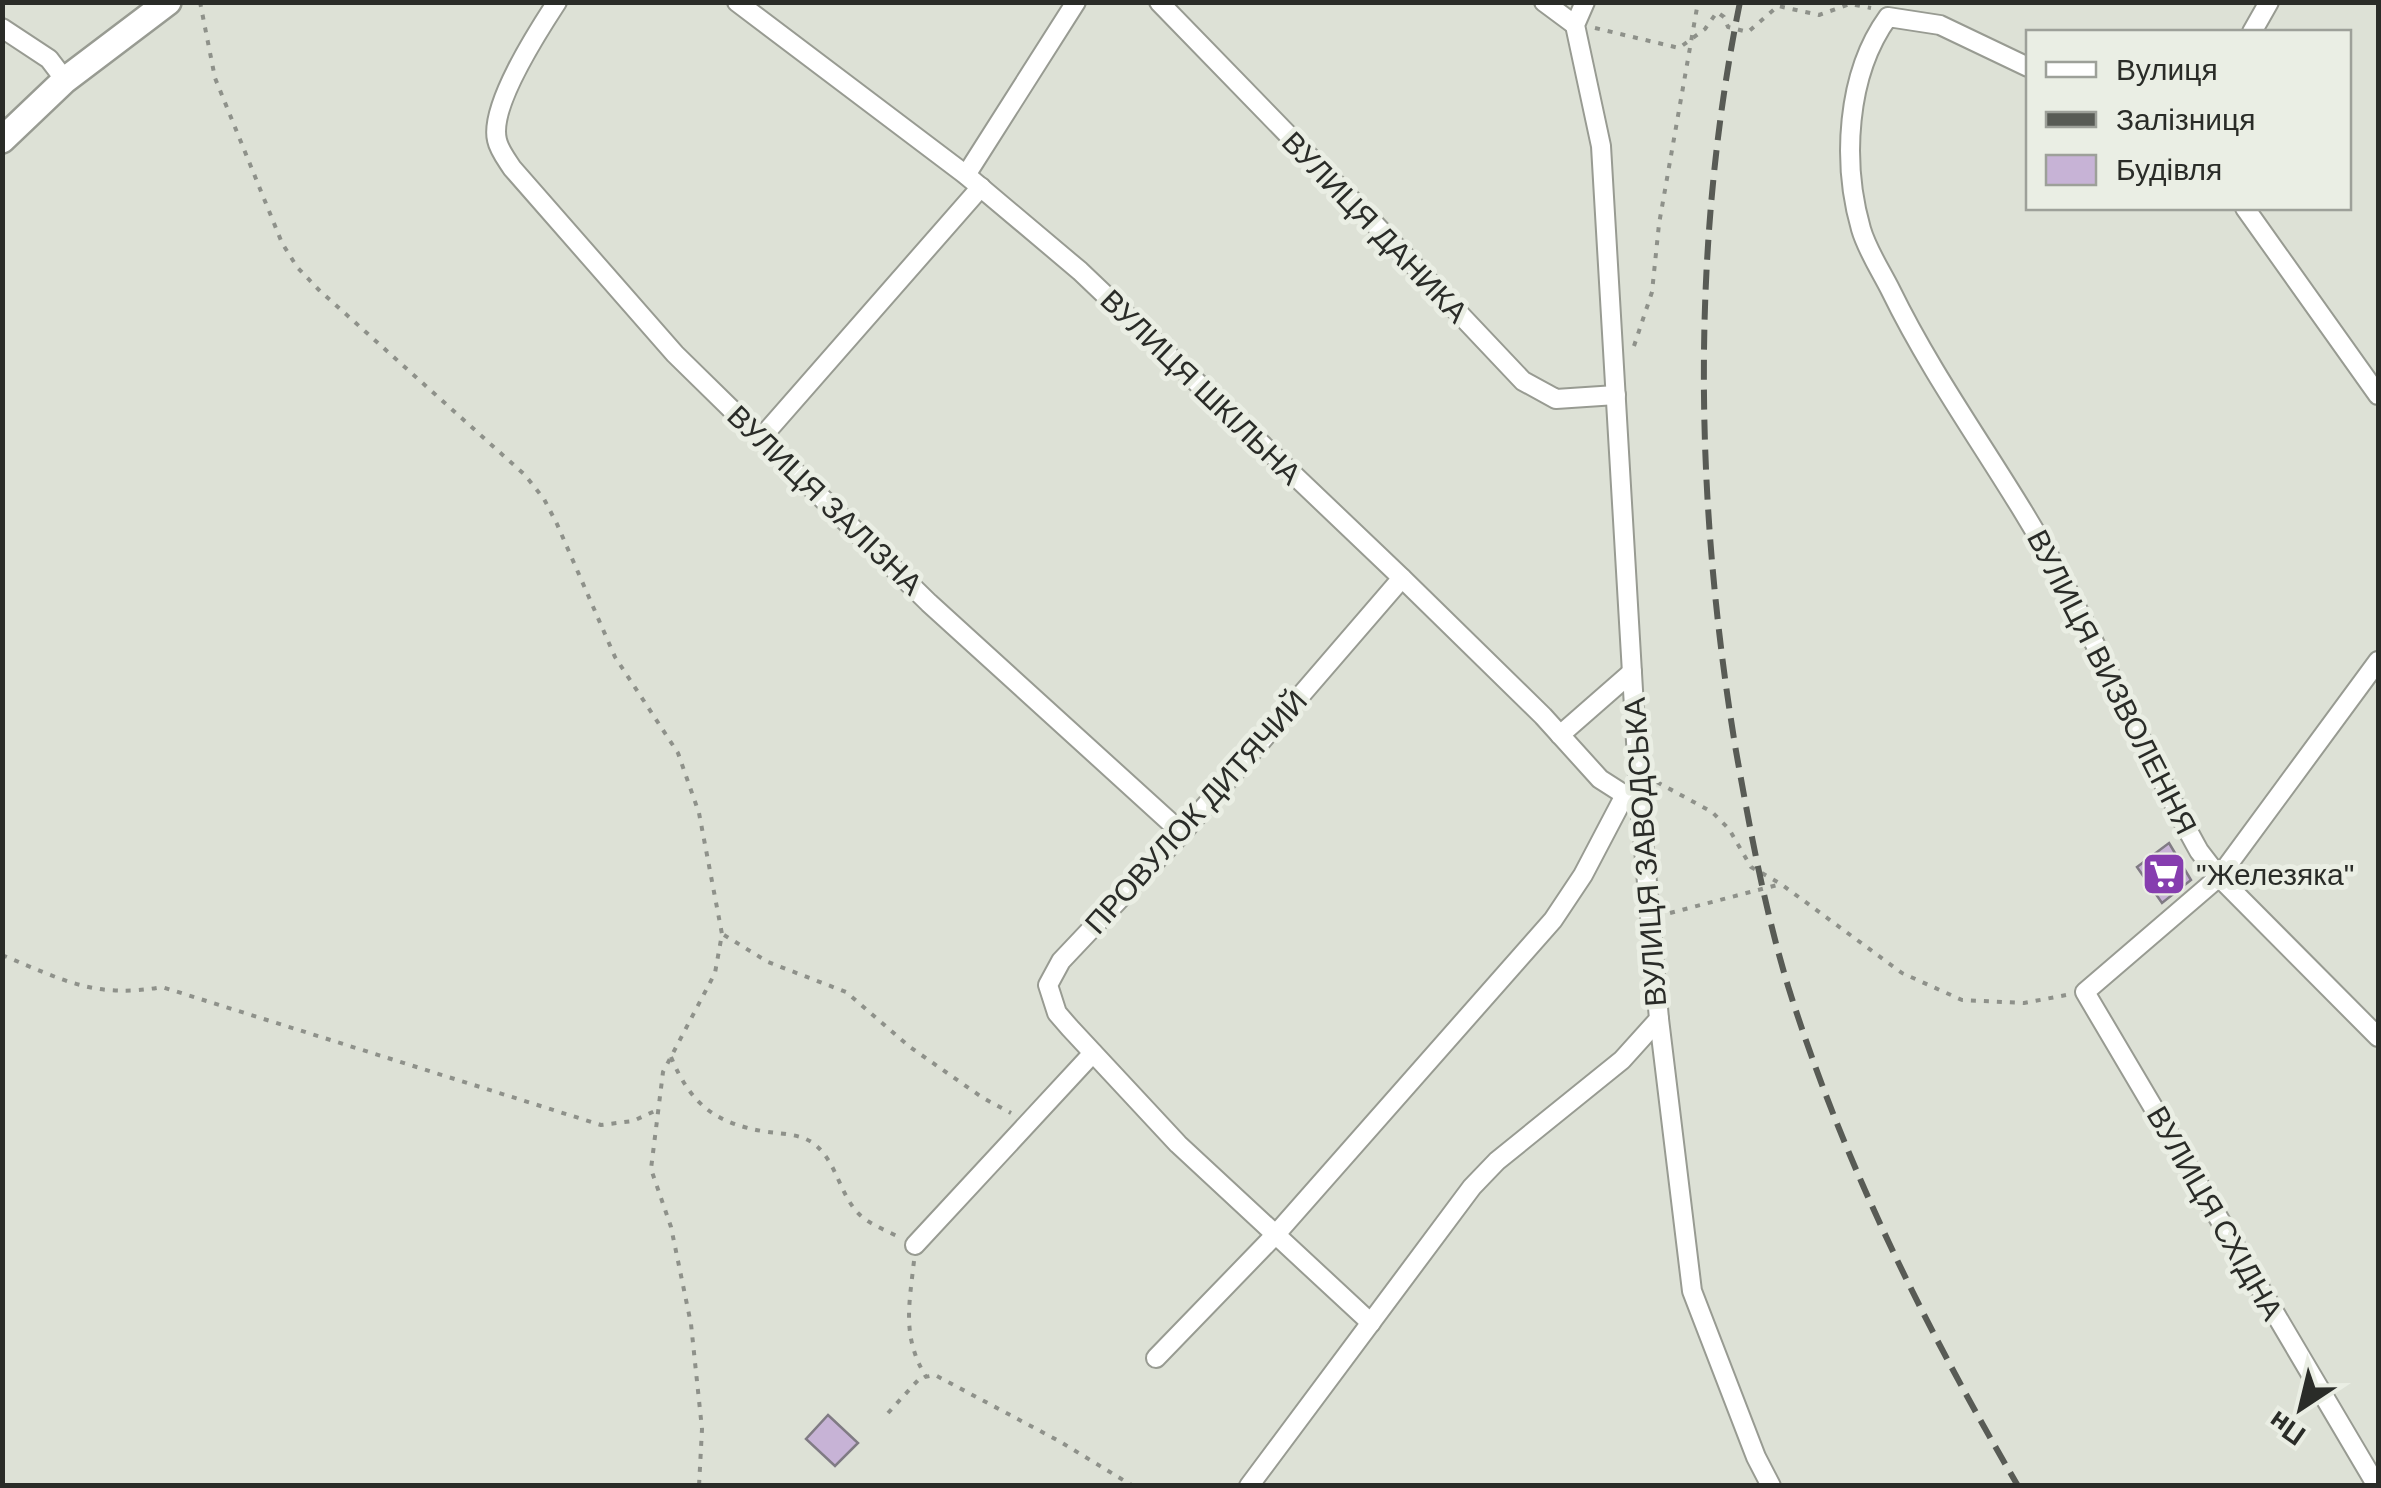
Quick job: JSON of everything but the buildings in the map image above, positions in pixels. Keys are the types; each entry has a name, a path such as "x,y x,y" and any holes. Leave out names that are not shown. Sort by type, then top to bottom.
{"street":[{"path":"2,140 66,80 168,2"},
{"name":"ВУЛИЦЯ ЗАЛІЗНА","path":"557,2 506,94 497,119 497,140 512,168 675,354 929,602 1182,833"},
{"name":"ВУЛИЦЯ ШКІЛЬНА","path":"737,2 974,181 1080,271 1402,578 1600,779 1631,794"},
{"path":"761,438 974,181 1076,2"},
{"name":"ВУЛИЦЯ ДАНИКА","path":"1159,2 1523,381 1556,399 1616,396"},
{"path":"1544,2 1575,25 1584,2"},
{"path":"2253,30 2269,2"},
{"path":"1892,17 1940,25 2026,66"},
{"name":"ВУЛИЦЯ ВИЗВОЛЕННЯ","path":"1892,17 1868,58 1850,119 1849,158 1862,232 1917,345 2025,514 2093,638 2188,832 2219,877 2378,1037"},
{"name":"ВУЛИЦЯ ЗАВОДСЬКА","path":"1249,1486 1472,1187 1496,1160 1622,1060 1659,1019 1652,916 1631,794 1638,772 1601,146 1575,25"},
{"path":"2,28 49,59 66,80"},
{"path":"2246,210 2378,395"},
{"name":"ПРОВУЛОК ДИТЯЧИЙ","path":"1093,1052 1057,1013 1048,985 1054,971 1182,833 1402,578"},
{"path":"2085,992 2219,877 2378,661"},
{"path":"1560,735 1632,672"},
{"path":"1156,1358 1277,1233 1553,920 1631,794"},
{"name":"ВУЛИЦЯ СХІДНА","path":"2085,992 2376,1486"},
{"path":"1659,1019 1692,1291 1771,1486"},
{"path":"915,1245 1093,1052 1178,1144 1371,1322"}],"path":[{"path":"200,2 214,78 282,243 297,268 525,475 544,498 615,657 678,752 699,812 722,934 715,973 663,1072 651,1169 671,1227 690,1324 702,1428 699,1486"},
{"path":"1616,396 1652,292 1659,224 1698,2"},
{"path":"1575,25 1679,48 1705,28 1717,12 1728,27 1748,32 1778,6 1819,14 1850,4 1892,17"},
{"path":"1638,772 1712,812 1729,828 1751,867 1782,884 1902,972 1962,1000 2024,1003 2085,992"},
{"path":"1652,916 1782,884"},
{"path":"722,934 768,962 846,992 910,1047 983,1098 1028,1123"},
{"path":"2,955 83,988 127,994 162,988 601,1124 633,1121 657,1110"},
{"path":"671,1056 690,1095 708,1112 739,1126 795,1135 814,1144 831,1164 860,1216 915,1245 908,1332 912,1353 926,1377"},
{"path":"888,1414 920,1378 936,1376 1060,1441 1133,1486"}],"railway":[{"path":"1740,2 1713,188 1704,377 1712,565 1722,658 1747,810 1788,986 1834,1116 1919,1304 2018,1486"}],"place":[{"name":"\"Железяка\"","path":"2164,874"}]}
